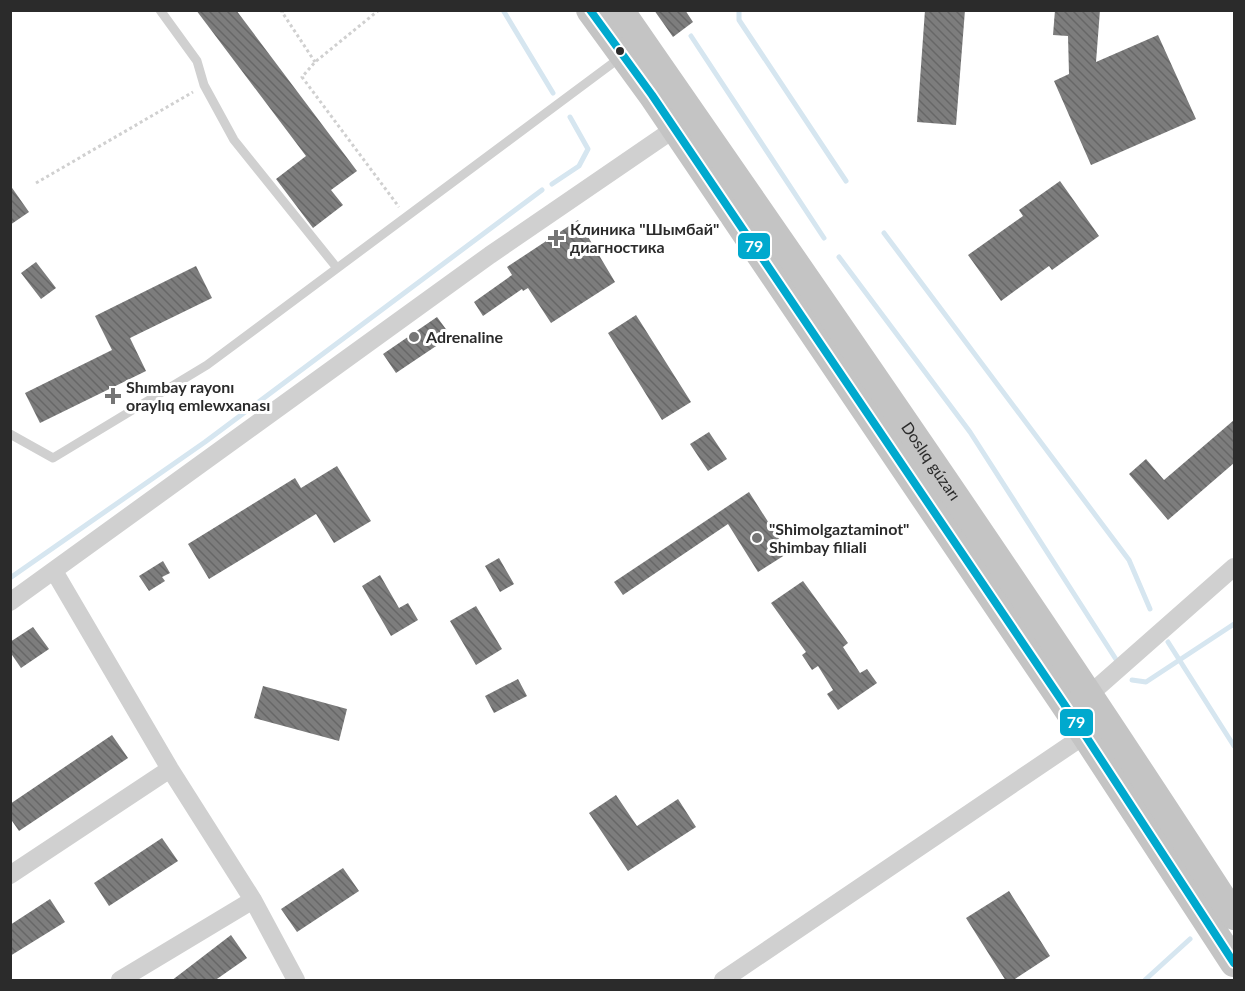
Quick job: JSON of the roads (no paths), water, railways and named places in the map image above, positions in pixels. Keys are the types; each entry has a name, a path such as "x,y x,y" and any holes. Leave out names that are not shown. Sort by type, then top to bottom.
{"main road":[{"name":"Doslıq gúzarı","path":"590,10 621,33 897,408 1090,694 1234,916"},
{"name":"Doslıq gúzarı","path":"621,33 674,129 1085,735 1234,963"}],"street":[{"path":"10,602 490,255 674,129"},
{"path":"1090,694 1234,567"},
{"path":"54,571 170,769 253,900 296,981"},
{"path":"723,981 1085,735"},
{"path":"10,875 170,769"},
{"path":"120,981 253,900"}],"lane":[{"path":"160,10 197,61 204,85 234,140 337,268"},
{"path":"10,435 52,458 207,365 407,218 621,33"}],"waterway":[{"path":"503,10 553,93"},
{"path":"739,10 739,20 846,181"},
{"path":"691,36 824,238"},
{"path":"552,184 579,166 588,149 570,117"},
{"path":"10,578 205,442 542,190"},
{"path":"884,233 1129,560 1150,609"},
{"path":"839,257 970,432 1119,664"},
{"path":"1132,680 1146,682 1234,624"},
{"path":"1168,642 1234,746"},
{"path":"1145,980 1190,939"}],"place":[{"name":"Клиника \"Шымбай\" диагностика","path":"556,238"},
{"name":"Adrenaline","path":"414,337"},
{"name":"Shımbay rayonı oraylıq emlewxanası","path":"113,396"},
{"name":"\"Shimolgaztaminot\" Shimbay filiali","path":"757,538"}]}
